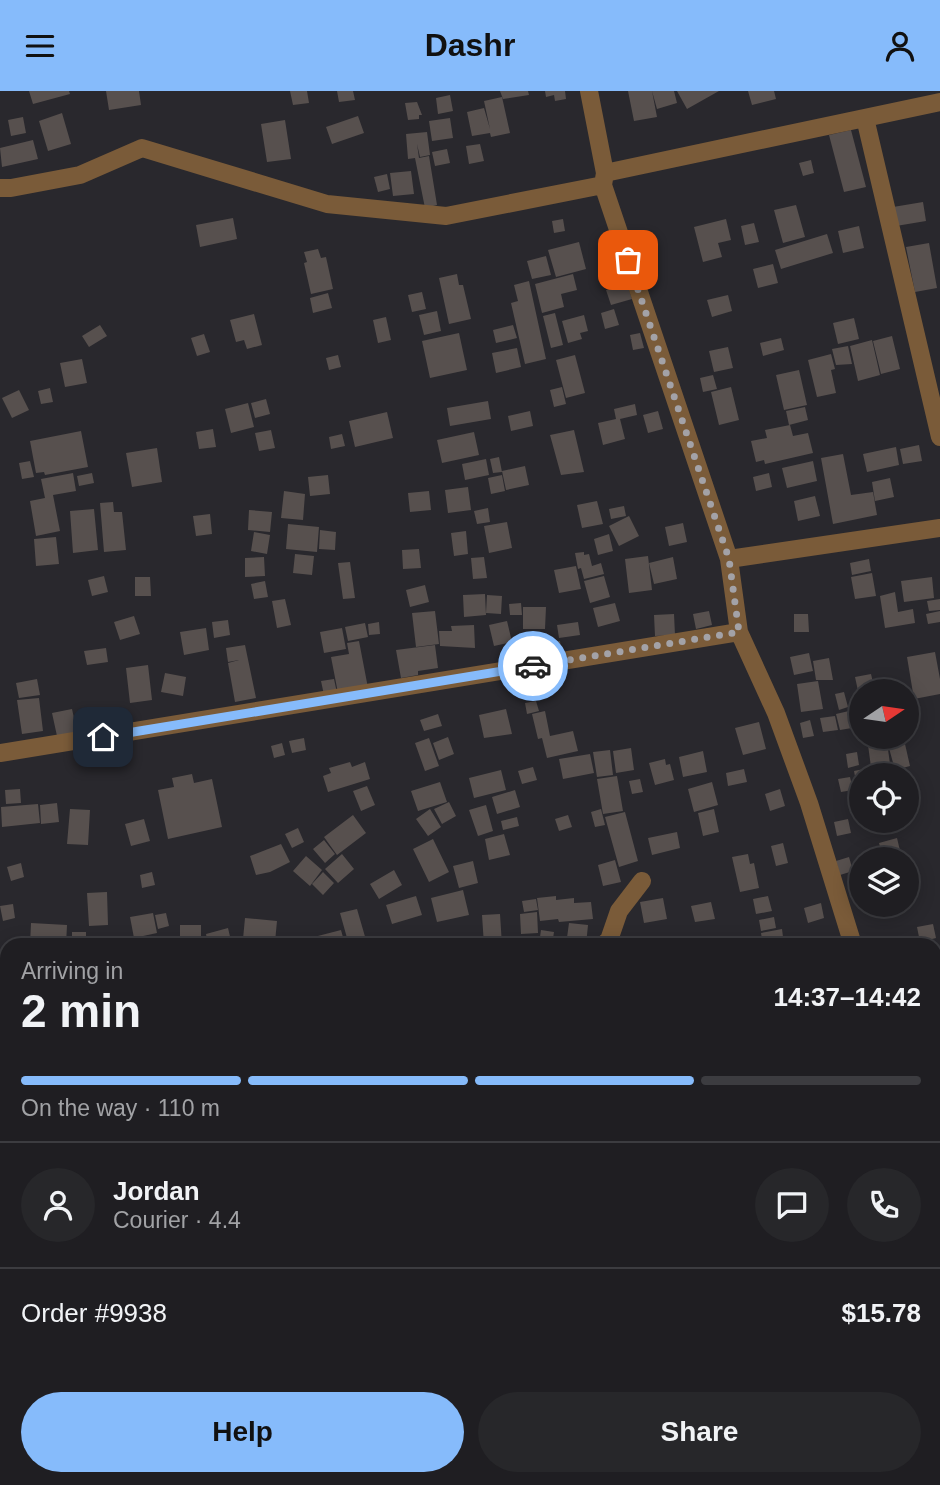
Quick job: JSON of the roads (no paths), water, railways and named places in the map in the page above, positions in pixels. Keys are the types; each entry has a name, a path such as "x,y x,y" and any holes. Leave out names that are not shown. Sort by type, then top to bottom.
{"street":[{"path":"589,91 604,179 729,559 739,632 776,713 809,803 851,938"},
{"path":"0,188 80,175 142,148 327,204 446,216 940,102"},
{"path":"865,118 940,437"},
{"path":"729,559 940,528"},
{"path":"0,754 739,632"},
{"path":"610,938 619,911 642,881"}]}
